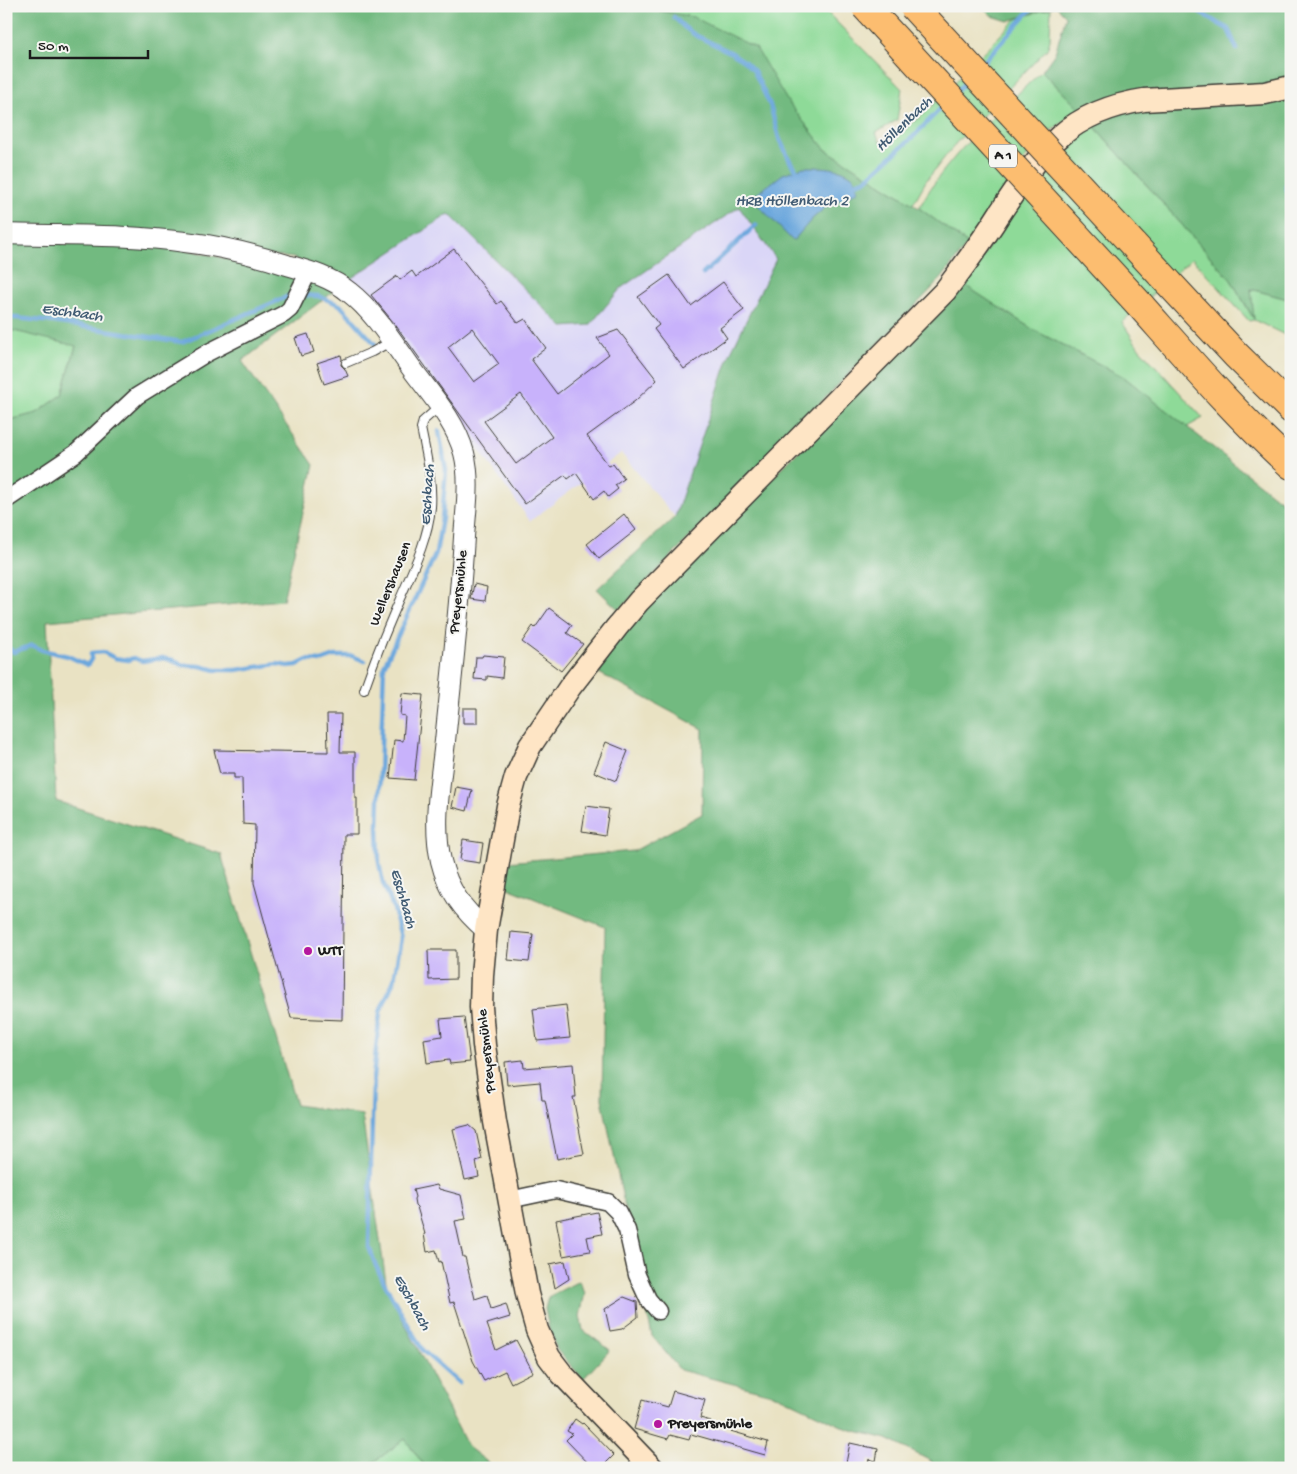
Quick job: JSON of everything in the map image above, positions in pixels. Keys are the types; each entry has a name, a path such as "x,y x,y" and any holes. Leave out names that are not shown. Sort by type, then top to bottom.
{"highway":[{"name":"A 1","path":"865,6 1140,305 1206,380 1291,465"},
{"name":"A 1","path":"913,6 1236,355 1291,408"}],"main road":[{"name":"Preyersmühle","path":"652,1468 562,1374 545,1349 537,1330 527,1294 495,1122 484,1045 481,1007 486,930 508,806 516,777 530,746 593,656 639,601 945,291 1032,166 1053,141 1085,118 1128,103 1144,100 1265,93 1291,87"}],"street":[{"name":"Preyersmühle","path":"6,234 117,237 186,242 258,256 306,278 338,284 364,305 440,406 461,441 465,456 468,486 464,551 440,782 438,843 443,868 453,892 470,916 486,930"},
{"path":"6,500 76,453 138,396 207,353 284,314 290,309 306,278"},
{"path":"509,1200 556,1190 608,1202 618,1212 627,1230 637,1275 648,1299 658,1311"}],"lane":[{"path":"346,363 392,341"},
{"name":"Wellershausen","path":"364,690 374,660 417,561 428,525 431,489 421,428 423,421 440,406"}],"shaded area":[{"path":"739,207 776,259 730,354 675,517 621,453 530,521 363,288 347,281 449,214 563,327 590,325 621,288"}],"green space":[{"path":"6,6 635,6 693,17 756,48 788,102 825,149 919,208 968,244 941,279 619,610 597,589 675,517 730,354 776,259 739,207 621,288 590,325 563,327 449,214 347,281 294,258 6,226"},
{"path":"635,6 821,6 902,89 897,120 876,133 880,142 899,134 924,114 1016,19 1051,8 1050,40 1048,48 956,143 926,181 913,204 825,149 788,102"},
{"path":"982,6 1055,6 1008,21 992,16"},
{"path":"1056,6 1291,6 1291,300 1251,289 1254,319 1231,280 1080,110 1042,71 1055,53 1066,16"},
{"path":"1042,71 1080,110 1049,132 1029,153 968,244 919,208 931,188 959,152"},
{"path":"1093,125 1231,280 1253,318 1251,289 1291,300 1291,338 1254,320 1249,321 1192,258 1122,322 1139,348 1203,418 1187,427 1124,377 1032,329 963,284 1043,169 1077,135"},
{"path":"6,242 176,247 300,276 333,292 242,361 314,465 283,600 47,621 56,801 221,854 296,1105 362,1115 387,1289 468,1447 495,1468 426,1468 405,1439 366,1468 6,1468 6,421 37,413 62,395 76,346 6,329"},
{"path":"963,284 1032,329 1124,377 1291,509 1291,1468 936,1468 931,1461 887,1439 848,1429 779,1396 680,1370 652,1336 602,1099 605,927 503,886 507,862 634,851 702,814 703,729 599,673 616,637"},
{"path":"6,329 76,345 62,395 37,413 6,421"},
{"path":"579,1281 585,1293 580,1316 583,1330 610,1350 583,1379 557,1350 549,1329 545,1309 548,1297"},
{"path":"405,1439 426,1468 366,1468"}],"water":[{"name":"HRB Höllenbach 2","path":"803,167 838,169 855,179 858,191 826,207 812,219 793,241 751,198 783,174"}],"building":[{"path":"454,249 497,304 501,301 518,323 525,319 546,348 531,359 557,394 609,354 597,338 618,330 657,380 635,401 587,436 609,466 613,464 624,479 615,485 618,489 608,497 604,491 594,499 576,473 568,479 565,475 525,504 394,323 371,295 397,276 400,280 412,271 416,277","holes":["472,328 499,364 474,382 448,347","521,394 552,437 516,464 484,421"]},
{"path":"669,275 691,306 723,282 744,310 720,328 727,338 684,369 654,329 659,325 638,297"},
{"path":"308,334 314,352 301,356 295,338"},
{"path":"341,355 341,365 348,376 324,384 317,363"},
{"path":"624,514 636,530 599,559 587,544"},
{"path":"474,584 487,587 485,601 471,599"},
{"path":"549,608 572,625 567,633 583,644 561,671 522,642"},
{"path":"483,655 504,657 502,678 487,676 487,680 474,679 476,657 482,657"},
{"path":"402,693 423,695 414,780 390,778 394,740 403,741 405,716 400,715"},
{"path":"463,708 477,708 477,723 463,723"},
{"name":"WTT","path":"327,714 341,714 340,752 355,752 357,834 344,834 342,1020 291,1018 254,883 255,825 243,824 242,778 234,778 234,774 220,774 214,750 328,752"},
{"path":"606,742 628,751 616,781 594,772"},
{"path":"456,787 472,790 467,811 452,807"},
{"path":"586,806 609,809 605,835 582,831"},
{"path":"463,840 483,843 480,863 460,860"},
{"path":"511,932 533,934 529,962 508,960"},
{"path":"428,950 456,950 456,979 429,980"},
{"path":"566,1005 570,1038 537,1041 533,1009"},
{"path":"464,1017 470,1062 450,1064 449,1060 427,1063 424,1039 442,1036 440,1019"},
{"path":"523,1060 524,1068 573,1064 576,1097 573,1097 584,1154 557,1159 545,1100 542,1100 540,1082 507,1085 505,1062"},
{"path":"469,1125 476,1131 482,1159 476,1161 479,1177 465,1180 453,1129"},
{"path":"437,1185 439,1189 461,1195 466,1219 455,1221 475,1299 487,1295 491,1309 506,1304 510,1317 487,1324 496,1350 516,1340 533,1372 511,1383 505,1371 484,1381 473,1361 454,1302 450,1303 441,1261 439,1262 436,1250 427,1252 425,1234 415,1205 413,1190"},
{"path":"597,1212 602,1234 587,1237 590,1251 563,1256 556,1220"},
{"path":"565,1261 569,1279 555,1288 550,1264"},
{"path":"624,1297 637,1302 638,1317 622,1329 610,1331 605,1309"},
{"path":"673,1391 705,1400 700,1418 711,1421 710,1425 768,1442 765,1455 691,1434 689,1440 670,1435 668,1439 634,1429 642,1400 668,1407"},
{"path":"575,1419 583,1423 614,1455 601,1468 593,1468 566,1440 572,1434 567,1431"},
{"path":"850,1443 878,1449 876,1461 869,1459 867,1468 845,1468"}],"waterway":[{"name":"Höllenbach","path":"980,66 1034,6"},
{"path":"1188,6 1228,29 1237,49"},
{"path":"674,17 695,35 732,53 754,71 770,105 779,138 791,163 800,174"},
{"name":"Höllenbach","path":"956,92 968,79"},
{"name":"Höllenbach","path":"852,184 865,180 914,136 944,105"},
{"path":"1286,186 1291,201"},
{"name":"Höllenbach","path":"703,274 756,225"},
{"name":"Eschbach","path":"6,317 53,322 182,342 291,295"},
{"name":"Eschbach","path":"301,295 318,296 340,305 375,344"},
{"name":"Eschbach","path":"439,431 446,470 442,518 436,553 384,666 378,827 379,863 383,883 394,909 401,938 394,980 380,1012 373,1078 369,1247 386,1286 423,1351 459,1383"},
{"path":"6,647 14,652 32,645 42,650 68,656 87,665 91,660 91,653 103,652 115,658 128,660 134,658 142,661 162,658 173,660 183,665 200,666 216,670 236,670 277,664 297,665 307,660 321,661 335,656 352,656 365,661"}],"place":[{"name":"WTT","path":"308,951"},
{"name":"Preyersmühle","path":"658,1424"}]}
